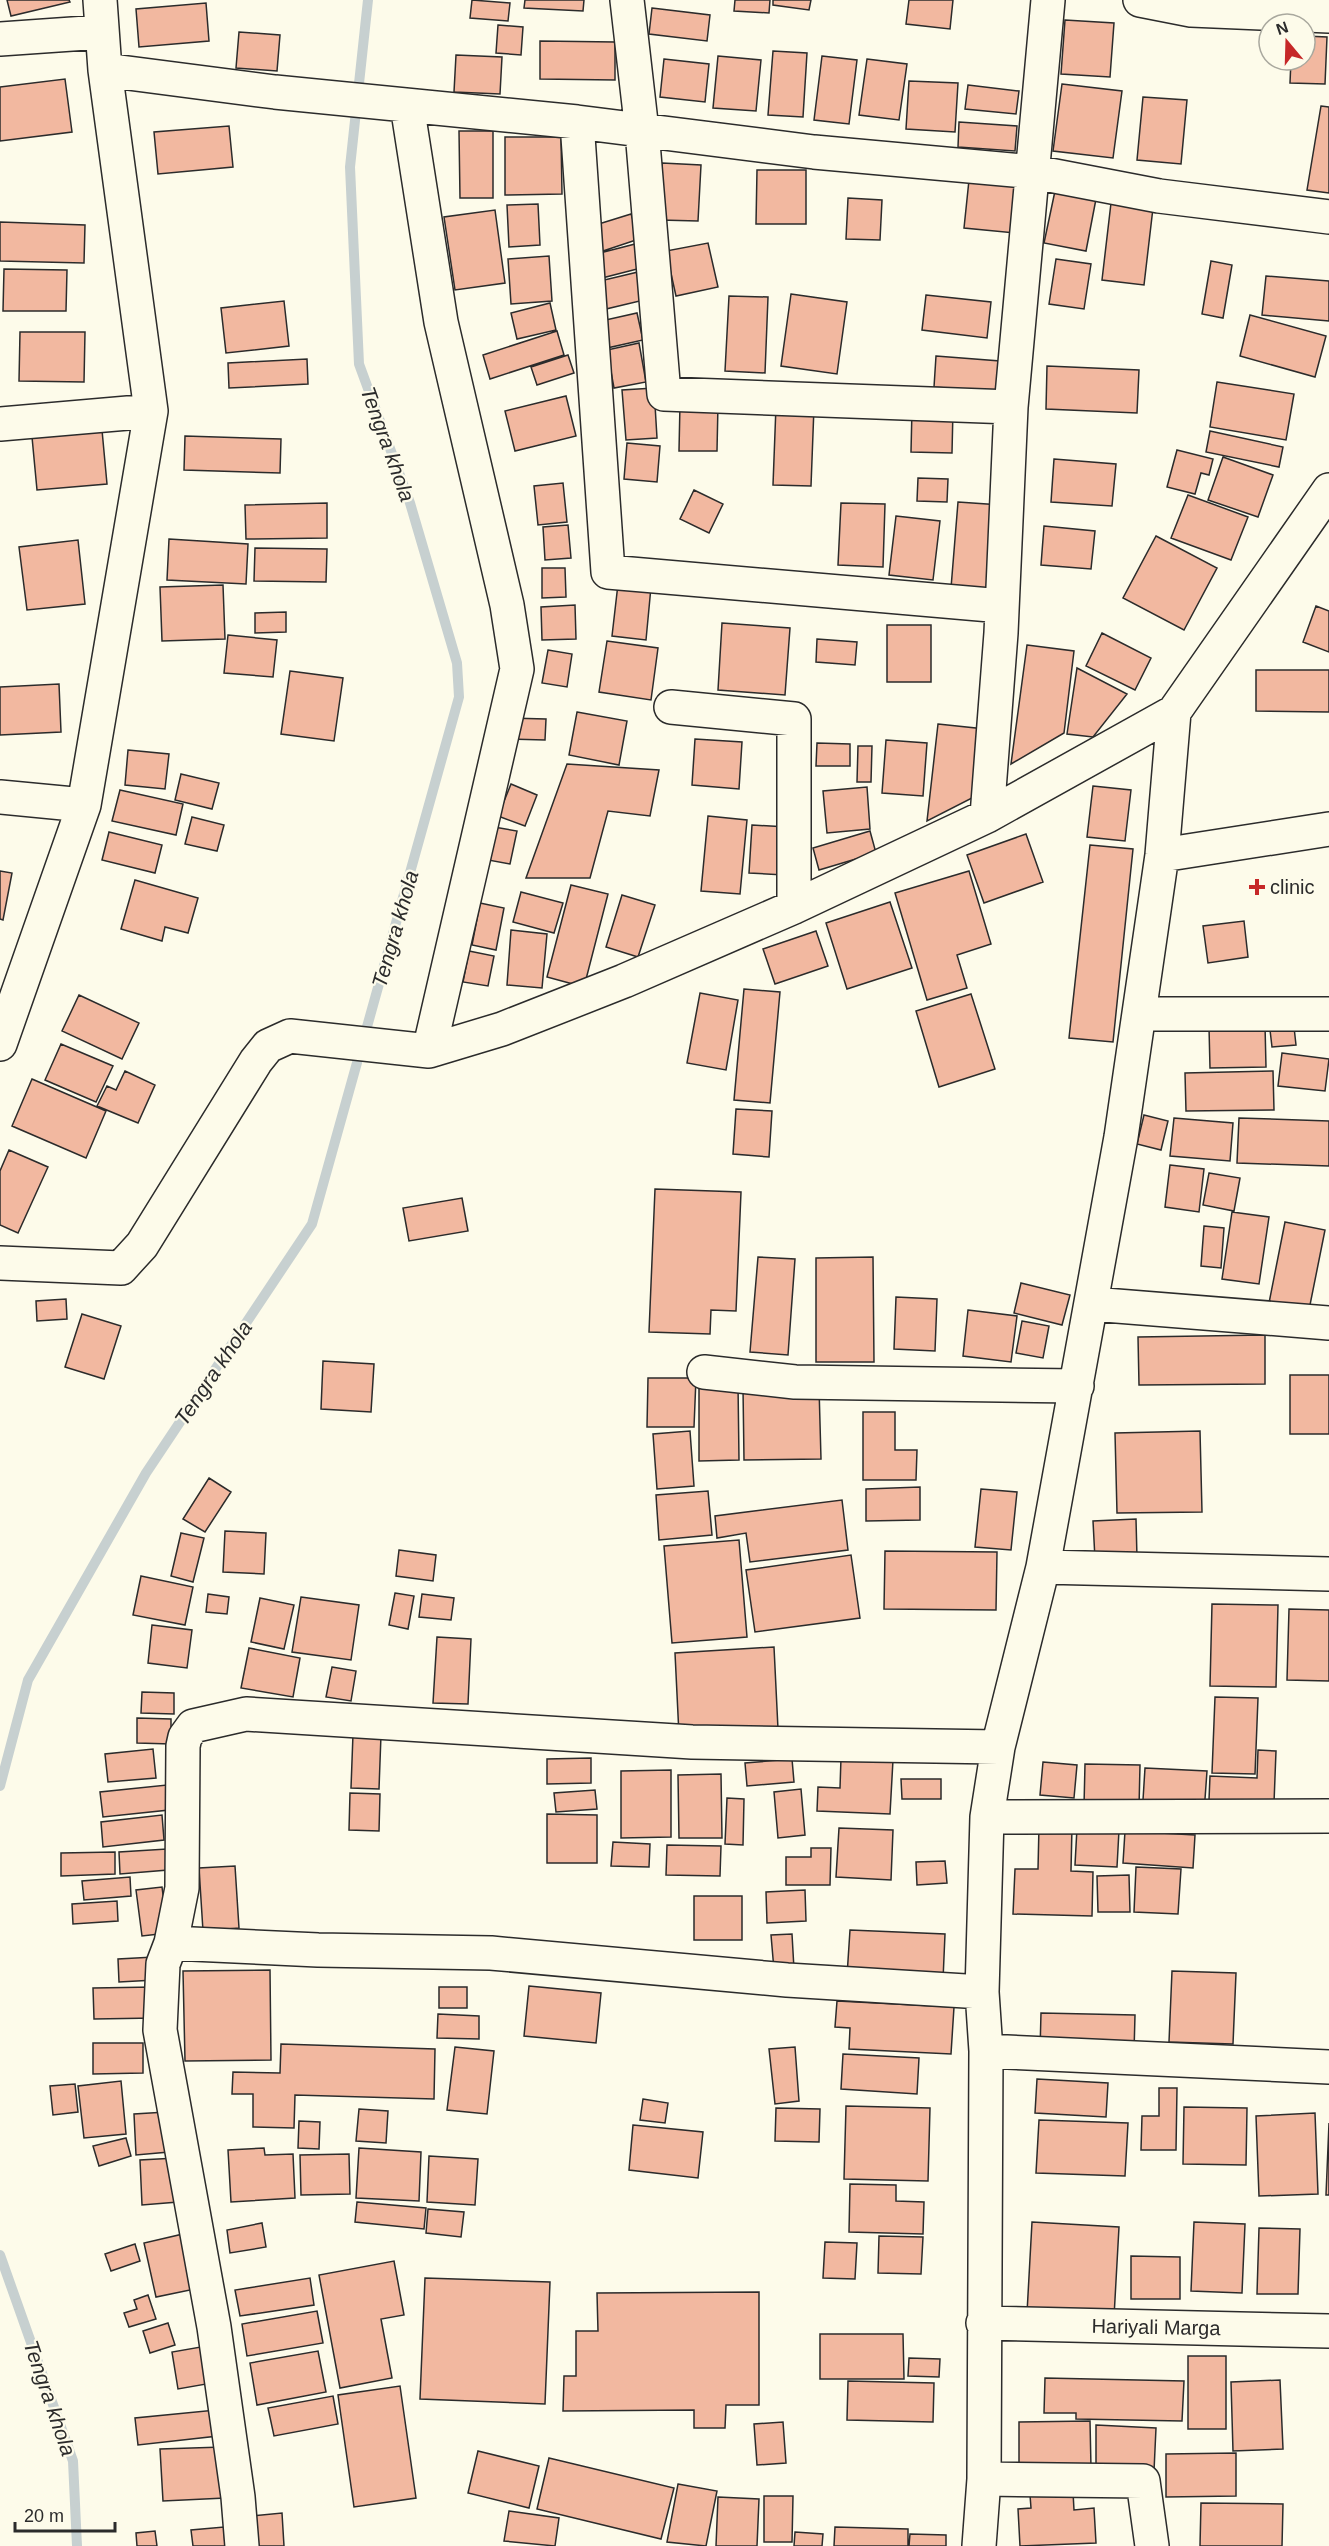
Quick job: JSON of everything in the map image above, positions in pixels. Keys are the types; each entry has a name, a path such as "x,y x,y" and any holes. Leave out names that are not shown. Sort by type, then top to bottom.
{"street":[{"path":"0,1044 84,805 151,411 105,70 100,0"},
{"path":"627,0 642,131 664,394 1011,407"},
{"path":"987,816 1002,606 1011,407 1048,0"},
{"path":"1140,0 1191,9 1329,16"},
{"path":"0,39 101,32"},
{"path":"105,70 275,92 577,122 814,152 1034,172 1159,196 1329,217"},
{"path":"407,105 441,322 507,605 517,669 415,1049"},
{"path":"577,122 608,572 1002,606"},
{"path":"0,424 151,411"},
{"path":"0,1263 121,1268 142,1245 256,1061 268,1046 290,1036 415,1049 502,1029 624,981 794,907 987,816 1174,712 1329,490"},
{"path":"671,708 794,719 794,907"},
{"path":"979,2546 984,2479 986,2051 982,1992 987,1817 998,1747 1043,1567 1121,1137 1162,855 1174,712"},
{"path":"0,797 84,805"},
{"path":"1162,855 1329,829"},
{"path":"1139,1014 1329,1014"},
{"path":"1092,1304 1329,1323"},
{"path":"704,1372 795,1382 1077,1386"},
{"path":"1043,1567 1329,1574"},
{"path":"242,2546 238,2497 214,2327 160,2030 164,1964 171,1943 182,1888 183,1746 185,1737 193,1726 246,1714 692,1742 998,1747"},
{"path":"987,1817 1329,1816"},
{"path":"171,1943 318,1950 490,1953 786,1980 982,1992"},
{"path":"986,2051 1329,2067"},
{"name":"Hariyali Marga","path":"983,2323 1329,2331"},
{"path":"984,2479 1143,2481 1152,2546"}],"building":[{"path":"7,0 69,0 70,2 11,16"},
{"path":"472,0 510,3 508,21 470,18"},
{"path":"525,0 584,0 583,11 524,8"},
{"path":"735,0 770,0 769,13 734,11"},
{"path":"773,0 811,0 809,10 773,5"},
{"path":"909,0 953,0 950,29 906,24"},
{"path":"206,3 209,41 139,47 136,9"},
{"path":"652,8 710,15 707,41 649,34"},
{"path":"1065,20 1114,23 1110,77 1061,74"},
{"path":"498,25 523,27 521,55 496,53"},
{"path":"239,32 280,35 277,71 236,68"},
{"path":"1317,37 1327,37 1325,84 1290,83 1290,72 1317,72"},
{"path":"540,41 615,42 615,80 540,79"},
{"path":"773,51 807,53 803,117 768,115"},
{"path":"456,55 502,57 500,94 454,92"},
{"path":"718,56 761,60 756,111 713,108"},
{"path":"822,56 857,60 849,124 814,120"},
{"path":"664,59 709,64 705,102 660,97"},
{"path":"867,59 907,64 899,120 859,115"},
{"path":"65,79 72,132 0,141 0,87"},
{"path":"909,81 958,83 955,132 906,129"},
{"path":"1062,84 1122,91 1113,158 1053,151"},
{"path":"968,85 1019,91 1016,114 965,109"},
{"path":"1143,97 1187,100 1181,164 1137,160"},
{"path":"1321,106 1329,107 1329,193 1307,190"},
{"path":"959,122 1017,126 1015,151 958,147"},
{"path":"229,126 233,167 158,174 154,132"},
{"path":"459,131 493,131 493,198 460,198"},
{"path":"505,137 561,137 562,194 505,195"},
{"path":"662,163 701,165 698,221 660,220"},
{"path":"757,170 806,170 806,224 756,224"},
{"path":"969,180 1020,185 1015,233 964,228"},
{"path":"1055,191 1096,199 1086,251 1044,243"},
{"path":"848,198 882,200 880,240 846,239"},
{"path":"1111,203 1153,208 1144,285 1102,280"},
{"path":"538,204 540,245 509,247 507,205"},
{"path":"495,210 505,283 455,290 444,217"},
{"path":"631,214 639,239 597,253 589,227"},
{"path":"0,222 85,225 84,263 0,261"},
{"path":"639,243 645,267 602,278 596,254"},
{"path":"708,243 718,287 676,296 666,251"},
{"path":"549,256 552,301 511,304 508,259"},
{"path":"1056,259 1091,264 1084,309 1049,304"},
{"path":"1211,261 1232,265 1223,318 1202,314"},
{"path":"4,269 67,270 66,311 3,311"},
{"path":"638,272 644,300 606,309 600,281"},
{"path":"1266,276 1329,281 1329,321 1262,315"},
{"path":"791,294 847,302 837,374 781,366"},
{"path":"926,295 991,302 987,338 922,330"},
{"path":"729,296 768,297 765,373 725,371"},
{"path":"284,301 289,346 226,353 221,308"},
{"path":"550,303 556,330 517,339 511,313"},
{"path":"637,313 643,340 607,348 601,321"},
{"path":"1250,315 1326,336 1315,377 1240,356"},
{"path":"557,331 564,355 490,379 483,355"},
{"path":"20,332 85,332 84,382 19,381"},
{"path":"639,343 646,382 614,388 607,350"},
{"path":"568,355 574,373 537,385 531,367"},
{"path":"936,356 1000,361 997,392 934,387"},
{"path":"307,359 308,384 229,388 228,363"},
{"path":"1047,366 1139,370 1137,413 1046,409"},
{"path":"1217,382 1294,394 1286,440 1210,427"},
{"path":"654,388 657,438 626,440 622,390"},
{"path":"566,396 576,436 515,451 505,411"},
{"path":"680,404 718,404 717,451 679,451"},
{"path":"776,406 814,407 811,486 773,485"},
{"path":"912,409 953,410 952,453 911,452"},
{"path":"102,430 107,484 37,490 32,437"},
{"path":"1210,431 1283,447 1279,467 1206,452"},
{"path":"185,436 281,439 280,473 184,470"},
{"path":"627,443 660,446 657,482 624,479"},
{"path":"1177,450 1213,459 1209,475 1201,473 1195,494 1167,487"},
{"path":"1223,457 1273,475 1258,517 1208,500"},
{"path":"1054,459 1116,464 1112,506 1051,502"},
{"path":"918,478 948,479 947,502 917,501"},
{"path":"563,483 567,522 538,525 534,486"},
{"path":"694,490 723,504 709,533 680,519"},
{"path":"1188,495 1248,517 1231,560 1171,538"},
{"path":"958,502 1001,505 995,591 951,588"},
{"path":"327,503 327,538 246,539 245,505"},
{"path":"841,503 885,504 883,567 838,565"},
{"path":"896,516 940,521 933,580 889,575"},
{"path":"568,525 571,558 545,560 543,527"},
{"path":"1044,526 1095,531 1091,569 1041,565"},
{"path":"1156,536 1217,568 1184,630 1123,598"},
{"path":"169,539 248,544 246,584 167,580"},
{"path":"78,540 85,604 27,610 19,547"},
{"path":"255,548 327,549 326,582 254,581"},
{"path":"542,568 565,568 566,597 542,598"},
{"path":"618,584 651,587 646,640 612,636"},
{"path":"223,585 225,639 162,641 160,587"},
{"path":"575,605 576,639 542,640 541,607"},
{"path":"1316,606 1329,611 1329,652 1303,642"},
{"path":"286,612 286,632 255,633 255,613"},
{"path":"722,623 790,628 785,695 718,690"},
{"path":"887,625 931,625 931,682 887,682"},
{"path":"1102,633 1151,658 1135,690 1086,666"},
{"path":"228,635 277,640 273,677 224,673"},
{"path":"817,639 857,642 855,665 816,662"},
{"path":"607,641 658,648 651,700 599,692"},
{"path":"1027,645 1074,651 1064,733 1011,764"},
{"path":"548,650 572,654 567,687 542,683"},
{"path":"1077,668 1127,694 1093,737 1067,734"},
{"path":"1256,670 1329,670 1329,712 1256,711"},
{"path":"290,671 343,678 334,741 281,734"},
{"path":"59,684 61,732 0,735 0,687"},
{"path":"577,712 627,721 619,765 569,755"},
{"path":"507,718 546,719 545,740 506,739"},
{"path":"938,724 985,729 972,798 927,821"},
{"path":"695,739 742,742 739,789 692,785"},
{"path":"886,740 927,743 923,796 882,793"},
{"path":"817,743 850,744 850,766 816,766"},
{"path":"858,746 872,746 871,782 857,782"},
{"path":"128,750 169,754 165,789 125,785"},
{"path":"567,764 659,770 650,816 608,811 590,878 526,878"},
{"path":"181,774 219,783 212,809 175,800"},
{"path":"511,784 537,795 525,826 498,816"},
{"path":"1093,786 1131,790 1125,841 1087,837"},
{"path":"867,787 870,829 827,833 823,791"},
{"path":"120,790 183,804 176,835 112,821"},
{"path":"708,816 747,820 740,894 701,891"},
{"path":"192,817 224,825 217,851 185,844"},
{"path":"752,825 787,827 784,875 749,873"},
{"path":"494,827 517,831 510,864 488,860"},
{"path":"870,831 876,853 819,870 813,848"},
{"path":"109,832 162,845 155,873 102,860"},
{"path":"1026,834 1043,882 984,903 967,855"},
{"path":"1090,845 1133,849 1113,1042 1069,1038"},
{"path":"0,871 12,873 3,920 0,919"},
{"path":"969,871 991,944 957,955 967,988 927,1000 895,893"},
{"path":"135,880 198,898 188,933 165,927 162,941 121,929"},
{"path":"571,885 608,894 584,987 547,977"},
{"path":"521,892 563,903 554,933 513,922"},
{"path":"622,895 655,905 638,957 606,947"},
{"path":"890,902 912,968 847,989 826,923"},
{"path":"480,903 504,908 496,950 472,945"},
{"path":"1244,921 1248,957 1208,963 1203,926"},
{"path":"511,930 547,934 542,988 507,985"},
{"path":"816,931 828,966 775,984 763,949"},
{"path":"469,951 494,956 488,986 463,982"},
{"path":"744,989 780,992 770,1103 734,1100"},
{"path":"700,993 738,1000 726,1070 687,1063"},
{"path":"971,994 995,1069 939,1087 916,1011"},
{"path":"79,995 139,1023 122,1059 62,1031"},
{"path":"1265,1025 1266,1067 1210,1068 1209,1027"},
{"path":"1294,1027 1296,1045 1272,1047 1270,1030"},
{"path":"61,1044 113,1066 96,1102 45,1080"},
{"path":"1282,1053 1329,1059 1325,1091 1278,1086"},
{"path":"125,1071 155,1085 138,1123 97,1106 107,1086 116,1090"},
{"path":"1273,1071 1274,1110 1186,1111 1185,1073"},
{"path":"32,1079 106,1111 86,1158 12,1126"},
{"path":"736,1109 772,1111 769,1157 733,1154"},
{"path":"1144,1115 1168,1121 1161,1150 1137,1144"},
{"path":"1174,1118 1233,1123 1230,1161 1170,1156"},
{"path":"1239,1118 1329,1121 1329,1166 1237,1163"},
{"path":"9,1150 48,1167 18,1233 0,1225 0,1171"},
{"path":"1170,1165 1204,1169 1199,1212 1165,1207"},
{"path":"1209,1173 1240,1178 1234,1211 1203,1205"},
{"path":"655,1189 741,1192 736,1311 711,1310 710,1334 649,1332"},
{"path":"462,1198 468,1231 409,1241 403,1208"},
{"path":"1232,1212 1269,1217 1259,1284 1222,1279"},
{"path":"1285,1222 1325,1230 1308,1315 1268,1308"},
{"path":"1204,1226 1224,1228 1221,1268 1201,1266"},
{"path":"758,1257 795,1259 788,1355 750,1352"},
{"path":"873,1257 874,1362 816,1362 816,1258"},
{"path":"1021,1283 1070,1295 1062,1325 1014,1313"},
{"path":"896,1297 937,1299 935,1351 894,1349"},
{"path":"66,1299 67,1319 37,1321 36,1301"},
{"path":"968,1310 1017,1316 1011,1362 963,1356"},
{"path":"82,1314 121,1326 104,1379 65,1367"},
{"path":"1022,1321 1049,1326 1043,1358 1016,1353"},
{"path":"1265,1335 1265,1384 1139,1385 1138,1337"},
{"path":"323,1361 374,1364 371,1412 321,1409"},
{"path":"1290,1375 1329,1375 1329,1434 1290,1434"},
{"path":"648,1378 696,1378 694,1427 647,1427"},
{"path":"699,1384 738,1384 739,1460 699,1461"},
{"path":"819,1387 821,1459 744,1460 743,1388"},
{"path":"863,1412 895,1412 895,1450 917,1450 916,1480 863,1480"},
{"path":"690,1431 694,1486 657,1489 653,1434"},
{"path":"1200,1431 1202,1512 1117,1513 1115,1433"},
{"path":"209,1478 231,1492 205,1532 183,1519"},
{"path":"920,1487 920,1520 866,1521 866,1489"},
{"path":"981,1489 1017,1492 1011,1550 975,1547"},
{"path":"708,1491 712,1535 659,1540 656,1495"},
{"path":"842,1500 848,1550 750,1562 746,1533 717,1538 715,1516"},
{"path":"1136,1519 1137,1558 1095,1559 1093,1521"},
{"path":"225,1531 266,1533 264,1574 223,1572"},
{"path":"181,1533 204,1538 193,1582 171,1576"},
{"path":"739,1540 747,1637 672,1643 664,1546"},
{"path":"399,1550 436,1555 433,1581 396,1576"},
{"path":"885,1551 997,1552 996,1610 884,1609"},
{"path":"851,1555 860,1618 755,1632 746,1570"},
{"path":"141,1576 193,1587 185,1625 133,1615"},
{"path":"395,1593 414,1596 408,1629 389,1625"},
{"path":"208,1594 229,1597 227,1614 206,1612"},
{"path":"422,1594 454,1598 451,1620 419,1617"},
{"path":"301,1597 359,1605 351,1660 292,1652"},
{"path":"260,1598 294,1605 284,1649 251,1642"},
{"path":"1212,1604 1278,1605 1276,1687 1210,1686"},
{"path":"1289,1609 1329,1610 1329,1681 1287,1680"},
{"path":"152,1625 192,1630 187,1668 148,1663"},
{"path":"437,1637 471,1639 468,1704 433,1703"},
{"path":"774,1647 778,1729 679,1735 675,1653"},
{"path":"249,1648 300,1658 293,1697 241,1688"},
{"path":"332,1667 356,1671 351,1701 326,1697"},
{"path":"142,1692 174,1693 174,1714 141,1713"},
{"path":"1215,1697 1258,1698 1255,1774 1212,1773"},
{"path":"137,1718 171,1719 171,1744 137,1743"},
{"path":"353,1734 381,1735 379,1789 351,1788"},
{"path":"153,1749 156,1778 108,1782 105,1754"},
{"path":"1258,1750 1276,1751 1274,1803 1209,1800 1210,1776 1257,1778"},
{"path":"591,1758 591,1783 547,1784 547,1759"},
{"path":"841,1758 893,1760 890,1814 817,1811 818,1787 840,1788"},
{"path":"792,1759 794,1782 747,1786 745,1763"},
{"path":"1043,1762 1077,1765 1074,1798 1040,1795"},
{"path":"1085,1764 1140,1765 1139,1808 1084,1806"},
{"path":"1145,1768 1207,1771 1204,1813 1164,1801 1143,1800"},
{"path":"671,1770 671,1837 621,1838 621,1771"},
{"path":"721,1774 722,1838 679,1838 678,1775"},
{"path":"901,1779 941,1779 941,1799 902,1799"},
{"path":"167,1785 169,1810 103,1817 100,1792"},
{"path":"801,1789 805,1835 778,1838 774,1792"},
{"path":"595,1790 597,1809 556,1812 554,1793"},
{"path":"350,1793 380,1794 379,1831 349,1830"},
{"path":"727,1798 744,1799 743,1845 725,1844"},
{"path":"547,1814 597,1815 597,1863 547,1863"},
{"path":"162,1815 164,1840 103,1847 101,1822"},
{"path":"1039,1826 1072,1827 1071,1871 1093,1872 1092,1916 1013,1914 1015,1869 1038,1869"},
{"path":"839,1828 893,1830 891,1880 836,1877"},
{"path":"1077,1828 1119,1830 1117,1867 1075,1865"},
{"path":"1125,1831 1195,1835 1193,1868 1123,1863"},
{"path":"613,1842 650,1844 649,1867 611,1866"},
{"path":"667,1845 721,1846 720,1876 666,1875"},
{"path":"811,1848 831,1848 830,1885 786,1885 786,1857 811,1857"},
{"path":"167,1849 168,1870 120,1874 119,1852"},
{"path":"115,1852 115,1874 61,1876 61,1853"},
{"path":"945,1861 947,1883 917,1885 916,1862"},
{"path":"235,1866 239,1928 203,1931 199,1868"},
{"path":"1136,1867 1181,1869 1178,1914 1134,1912"},
{"path":"1129,1875 1130,1912 1098,1912 1097,1876"},
{"path":"130,1877 131,1896 84,1900 82,1881"},
{"path":"162,1887 168,1933 142,1936 136,1890"},
{"path":"805,1890 806,1921 767,1923 766,1892"},
{"path":"694,1896 742,1896 742,1940 694,1940"},
{"path":"117,1901 118,1921 73,1924 72,1904"},
{"path":"850,1930 945,1934 943,1980 847,1976"},
{"path":"792,1934 794,1969 774,1970 771,1935"},
{"path":"154,1957 155,1980 119,1982 118,1959"},
{"path":"270,1970 271,2060 185,2061 183,1971"},
{"path":"1172,1971 1236,1973 1233,2044 1169,2042"},
{"path":"529,1986 601,1993 596,2043 524,2036"},
{"path":"154,1987 155,2018 94,2019 93,1988"},
{"path":"439,1987 467,1987 467,2008 439,2008"},
{"path":"837,2001 954,2007 951,2054 849,2049 850,2028 835,2027"},
{"path":"1041,2013 1135,2015 1134,2052 1040,2051"},
{"path":"438,2014 479,2016 479,2039 437,2038"},
{"path":"93,2043 143,2043 143,2073 93,2074"},
{"path":"281,2044 435,2049 434,2099 295,2095 294,2128 253,2127 253,2094 232,2094 233,2072 280,2073"},
{"path":"455,2047 494,2051 487,2114 447,2110"},
{"path":"795,2047 799,2101 775,2104 769,2049"},
{"path":"843,2054 919,2058 917,2094 841,2089"},
{"path":"1037,2079 1108,2083 1106,2117 1035,2113"},
{"path":"121,2081 126,2134 84,2138 78,2086"},
{"path":"75,2084 78,2112 53,2115 50,2086"},
{"path":"1159,2088 1177,2088 1176,2150 1141,2150 1142,2116 1159,2116"},
{"path":"643,2099 668,2103 665,2123 640,2120"},
{"path":"846,2106 930,2108 928,2181 844,2179"},
{"path":"1184,2107 1247,2108 1246,2165 1183,2164"},
{"path":"776,2108 820,2109 819,2142 775,2141"},
{"path":"359,2109 388,2111 386,2143 356,2141"},
{"path":"166,2112 169,2152 136,2155 134,2114"},
{"path":"1315,2113 1318,2194 1259,2196 1256,2116"},
{"path":"1039,2120 1128,2123 1125,2176 1036,2173"},
{"path":"299,2121 320,2122 319,2149 298,2148"},
{"path":"1329,2123 1329,2195 1326,2195"},
{"path":"633,2125 703,2132 698,2178 629,2170"},
{"path":"126,2138 131,2156 99,2166 93,2146"},
{"path":"264,2148 265,2155 293,2154 295,2198 231,2202 228,2150"},
{"path":"359,2148 421,2152 419,2201 356,2198"},
{"path":"349,2154 350,2194 301,2195 300,2155"},
{"path":"429,2156 478,2159 475,2205 427,2202"},
{"path":"176,2158 178,2202 142,2205 140,2160"},
{"path":"850,2184 896,2185 896,2201 924,2202 923,2234 849,2232"},
{"path":"357,2202 426,2208 424,2229 355,2222"},
{"path":"428,2209 464,2212 461,2237 426,2233"},
{"path":"1032,2222 1119,2227 1114,2317 1027,2313"},
{"path":"1194,2222 1245,2224 1242,2293 1191,2291"},
{"path":"262,2223 266,2247 230,2253 227,2230"},
{"path":"1259,2228 1300,2229 1298,2294 1257,2294"},
{"path":"183,2234 195,2289 156,2297 144,2243"},
{"path":"879,2236 923,2237 921,2274 878,2273"},
{"path":"825,2242 857,2243 855,2279 823,2278"},
{"path":"135,2244 140,2261 111,2271 105,2254"},
{"path":"1131,2256 1180,2257 1180,2299 1131,2299"},
{"path":"394,2261 404,2315 381,2319 392,2378 340,2388 319,2275"},
{"path":"310,2278 314,2305 240,2316 235,2290"},
{"path":"425,2278 550,2282 545,2404 420,2399"},
{"path":"759,2292 759,2405 726,2405 725,2428 694,2428 694,2410 563,2411 564,2376 576,2376 576,2331 598,2331 597,2293"},
{"path":"148,2295 156,2319 129,2327 124,2313 137,2309 134,2300"},
{"path":"317,2311 323,2343 247,2356 242,2324"},
{"path":"168,2323 175,2345 150,2353 143,2331"},
{"path":"820,2334 903,2334 904,2379 820,2379"},
{"path":"212,2345 218,2382 178,2389 172,2352"},
{"path":"318,2351 326,2392 257,2405 250,2363"},
{"path":"1188,2356 1226,2356 1226,2429 1188,2429"},
{"path":"909,2358 940,2359 939,2377 908,2376"},
{"path":"1045,2378 1184,2381 1182,2421 1076,2419 1076,2413 1044,2413"},
{"path":"1280,2380 1283,2449 1233,2451 1231,2382"},
{"path":"848,2381 934,2383 933,2422 847,2420"},
{"path":"400,2386 416,2498 354,2507 338,2395"},
{"path":"333,2396 338,2424 274,2436 268,2408"},
{"path":"216,2410 218,2436 138,2445 135,2418"},
{"path":"1090,2421 1091,2468 1019,2469 1019,2422"},
{"path":"783,2422 786,2463 757,2465 754,2424"},
{"path":"1096,2425 1156,2428 1154,2471 1096,2468"},
{"path":"223,2447 225,2498 163,2501 160,2449"},
{"path":"478,2451 539,2466 529,2508 468,2493"},
{"path":"1236,2453 1236,2496 1166,2497 1166,2454"},
{"path":"549,2458 674,2488 661,2539 537,2509"},
{"path":"678,2484 717,2491 706,2546 667,2542"},
{"path":"1073,2492 1074,2510 1094,2508 1096,2543 1020,2546 1018,2509 1031,2508 1030,2495"},
{"path":"764,2496 793,2496 792,2542 764,2542"},
{"path":"718,2497 759,2499 757,2546 716,2546"},
{"path":"1201,2503 1283,2504 1282,2546 1200,2546"},
{"path":"509,2511 559,2518 555,2546 504,2541"},
{"path":"282,2513 284,2546 254,2546 252,2516"},
{"path":"224,2527 225,2546 193,2546 191,2530"},
{"path":"835,2527 908,2529 908,2546 834,2546"},
{"path":"155,2531 157,2546 137,2546 136,2533"},
{"path":"795,2532 823,2534 822,2546 794,2546"},
{"path":"910,2534 946,2535 946,2546 909,2546"}],"waterway":[{"name":"Tengra khola","path":"0,1786 28,1680 146,1473 312,1224 459,697 457,663 410,503 359,364 350,167 368,0"},
{"name":"Tengra khola","path":"0,2255 73,2461 77,2546"}],"place":[{"name":"clinic","path":"1257,887"}]}
